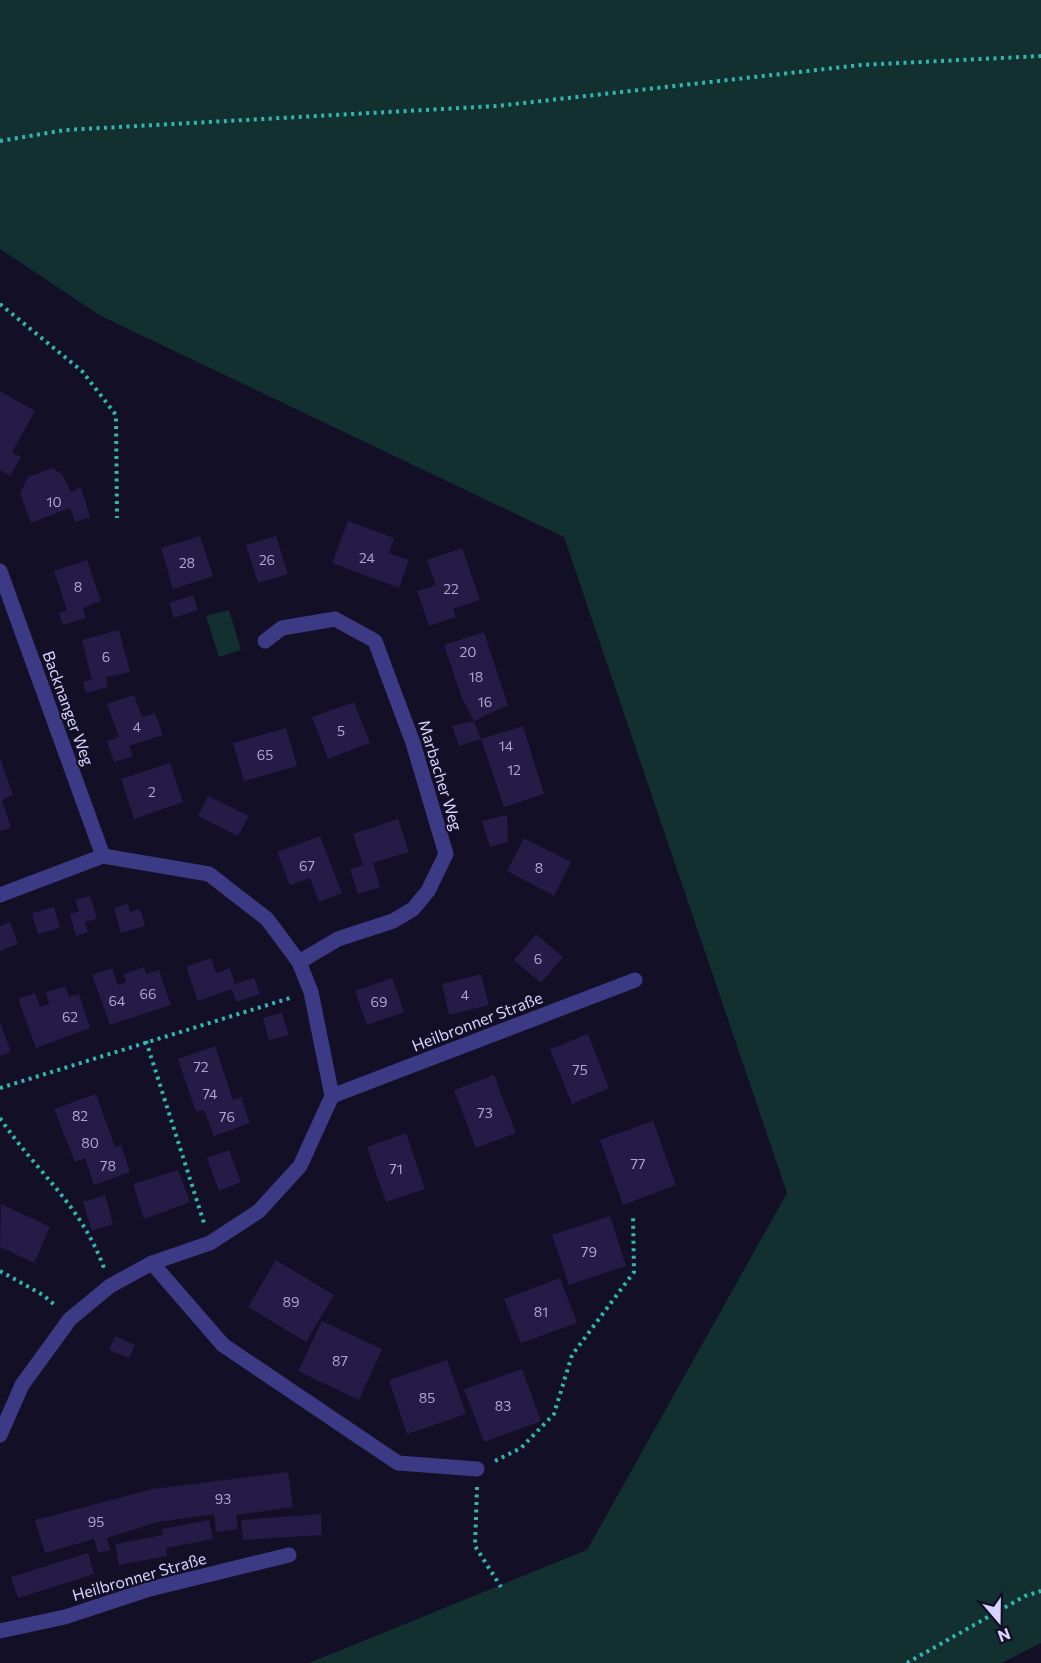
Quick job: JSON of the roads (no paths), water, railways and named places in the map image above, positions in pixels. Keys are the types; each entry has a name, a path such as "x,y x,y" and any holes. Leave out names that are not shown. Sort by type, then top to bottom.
{"street":[{"name":"Backnanger Weg","path":"0,571 103,856"},
{"name":"Marbacher Weg","path":"266,641 282,628 335,619 375,641 413,743 446,854 428,891 412,909 393,921 338,939 299,962"},
{"path":"0,895 103,856 209,874 267,919 299,962 311,992 332,1095 300,1166 259,1211 210,1243 152,1263 110,1286 70,1319 22,1385 0,1436"},
{"name":"Heilbronner Straße","path":"332,1095 635,980"},
{"path":"152,1263 223,1345 398,1463 477,1469"},
{"name":"Heilbronner Straße","path":"0,1631 65,1617 150,1589 289,1555"}]}
